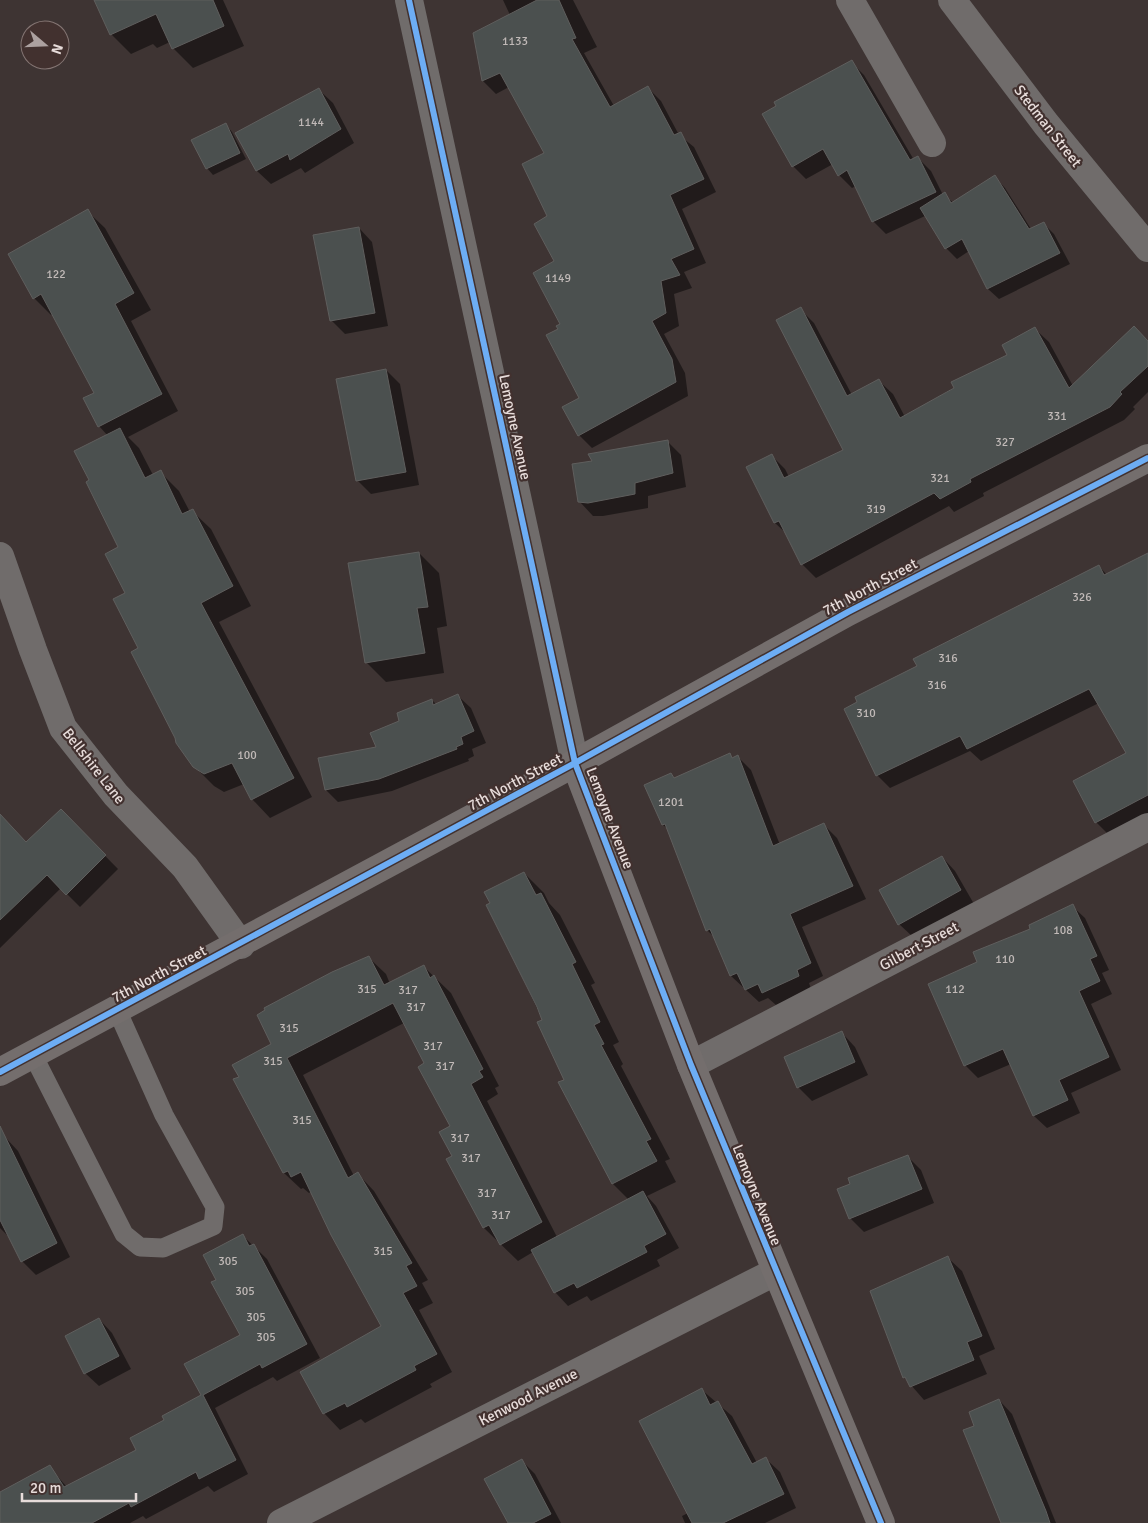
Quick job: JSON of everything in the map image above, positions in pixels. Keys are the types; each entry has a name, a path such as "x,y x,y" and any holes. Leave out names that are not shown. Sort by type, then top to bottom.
{"street":[{"name":"Lemoyne Avenue","path":"409,0 576,763 691,1066 775,1272 881,1523"},
{"path":"850,0 932,143"},
{"name":"Stedman Street","path":"952,0 1046,124 1148,248"},
{"name":"7th North Street","path":"0,1072 241,945 576,763 848,612 1148,458"},
{"name":"Bellshire Lane","path":"0,556 63,728 116,795 186,867 241,945"},
{"name":"Gilbert Street","path":"691,1066 1148,827"},
{"name":"Kenwood Avenue","path":"281,1523 775,1272"}],"lane":[{"path":"33,1054 124,1234 140,1247 163,1248 213,1226 215,1207 164,1115 117,1010"}],"building":[{"path":"94,0 213,0 224,26 172,49 156,14 110,35"},
{"path":"537,0 559,0 576,38 572,39 610,107 648,86 674,135 681,132 704,179 670,195 694,249 671,259 680,275 661,281 666,313 652,321 672,359 676,382 578,436 562,407 579,398 546,335 558,329 556,326 560,324 533,273 554,261 534,224 547,216 522,164 544,153 500,73 482,81 473,33"},
{"path":"852,60 910,160 918,156 936,192 872,222 847,170 838,176 823,149 792,167 762,114 776,106 774,102"},
{"path":"319,88 341,129 290,160 288,154 256,171 235,133"},
{"path":"226,123 240,153 206,169 191,140"},
{"path":"995,175 1029,229 1044,222 1060,253 987,289 962,239 945,249 920,208 945,192 951,203"},
{"path":"88,209 134,293 115,304 162,394 98,427 83,398 94,393 41,294 33,299 8,254"},
{"path":"359,227 375,313 330,321 313,235"},
{"path":"801,307 847,396 879,379 900,418 954,388 951,382 1007,355 1002,345 1035,327 1069,388 1134,326 1148,341 1148,366 1120,392 1122,394 1110,407 970,479 971,482 940,499 934,493 801,565 779,521 774,523 746,467 772,454 784,478 843,450 776,320"},
{"path":"386,369 406,472 356,481 336,379"},
{"path":"120,428 145,478 161,470 182,514 193,509 233,586 201,603 294,778 251,800 232,763 204,774 193,767 176,743 131,652 138,648 113,599 125,593 105,554 118,547 86,482 89,480 74,451"},
{"path":"668,440 673,473 635,483 635,494 588,503 578,502 572,464 592,461 588,454"},
{"path":"419,552 428,607 417,608 425,653 365,663 348,563"},
{"path":"1148,553 1148,795 1095,823 1073,781 1126,753 1089,689 967,749 960,736 876,776 844,709 857,702 855,697 917,666 913,659 1099,565 1104,575"},
{"path":"458,694 474,731 461,737 463,744 456,747 457,749 379,779 325,790 318,758 376,747 370,733 399,721 397,713 432,699 433,705"},
{"path":"730,753 732,758 738,755 773,846 824,823 853,886 790,914 811,963 797,970 799,976 762,993 758,984 745,990 737,973 730,976 710,929 706,931 665,824 662,825 644,785 671,773 674,778"},
{"path":"61,809 106,855 66,895 47,875 0,920 0,814 26,842"},
{"path":"942,856 961,890 898,925 879,890"},
{"path":"524,872 536,895 541,893 576,962 572,964 600,1022 594,1025 604,1044 601,1045 651,1139 646,1141 657,1161 612,1184 558,1082 564,1080 537,1022 542,1020 537,1007 486,905 490,903 484,892"},
{"path":"1073,904 1097,956 1090,959 1100,981 1079,991 1109,1057 1059,1080 1068,1100 1033,1116 1003,1049 964,1066 928,984 977,962 973,952 1030,929 1029,925"},
{"path":"369,956 384,985 424,965 430,978 434,975 483,1069 479,1071 483,1077 471,1084 542,1222 500,1245 489,1225 483,1228 446,1159 452,1156 439,1132 450,1126 418,1067 424,1063 393,1003 287,1058 348,1178 358,1172 412,1263 406,1266 417,1286 403,1293 437,1354 414,1366 416,1370 347,1407 345,1403 323,1414 300,1372 381,1326 331,1235 301,1172 291,1177 288,1171 283,1173 233,1079 239,1077 232,1065 271,1044 257,1015 265,1010 264,1008 332,972"},
{"path":"842,1031 855,1062 797,1088 784,1057"},
{"path":"0,1126 57,1243 21,1262 0,1220"},
{"path":"908,1155 922,1189 849,1219 837,1189 850,1184 848,1178"},
{"path":"643,1191 666,1234 644,1246 647,1252 577,1288 574,1283 554,1293 531,1250"},
{"path":"243,1234 249,1246 254,1244 307,1344 262,1368 260,1364 203,1395 236,1460 199,1479 196,1472 131,1507 129,1503 92,1523 0,1523 0,1492 50,1465 64,1487 136,1450 130,1438 164,1420 162,1416 201,1395 184,1364 240,1335 211,1282 216,1280 203,1255"},
{"path":"948,1256 982,1336 967,1342 974,1360 910,1387 905,1377 903,1378 870,1291"},
{"path":"99,1318 119,1356 84,1374 65,1336"},
{"path":"702,1388 710,1405 718,1401 752,1464 766,1457 784,1494 723,1523 692,1523 639,1421"},
{"path":"999,1399 1050,1523 1001,1523 963,1430 974,1426 969,1412"},
{"path":"522,1459 551,1514 533,1523 508,1523 484,1479"}],"cycle path":[{"path":"409,0 575,763 691,1065 881,1523"},
{"path":"0,1072 575,763 848,612 1148,458"}]}
